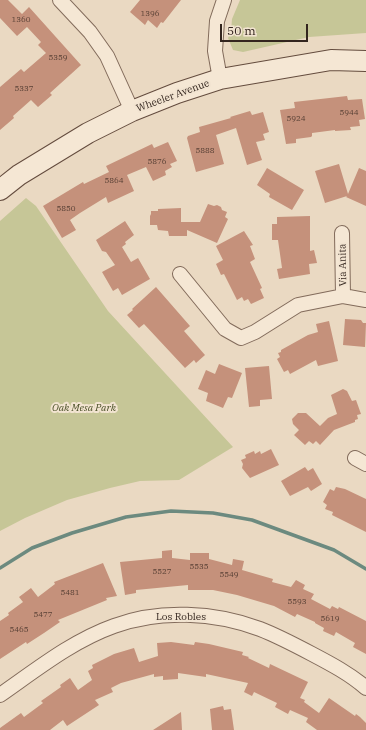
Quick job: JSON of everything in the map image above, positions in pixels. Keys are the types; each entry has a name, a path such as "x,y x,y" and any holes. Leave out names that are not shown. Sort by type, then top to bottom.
{"main road":[{"name":"Wheeler Avenue","path":"0,190 19,175 66,145 132,111 177,93 220,79 331,60 366,61"}],"street":[{"path":"60,0 90,32 107,56 132,111"},
{"path":"220,79 215,51 217,21 224,0"},
{"name":"Via Anita","path":"342,233 343,296"},
{"path":"180,274 225,329 241,338 255,332 298,305 343,296 366,300"},
{"name":"Los Robles","path":"0,695 71,646 97,632 138,619 168,615 204,616 231,621 259,629 330,663 366,688"}],"green space":[{"path":"240,0 366,0 366,33 309,37 243,52 233,50 228,38 231,32 232,19"},
{"name":"Oak Mesa Park","path":"26,198 36,206 108,311 233,447 179,480 140,481 67,500 25,518 0,531 0,221"}],"building":[{"path":"0,0 8,0 22,14 29,7 81,65 50,93 52,95 38,107 31,100 0,130 0,87 21,69 24,72 46,53 38,45 41,42 27,27 17,36 0,18"},
{"path":"140,0 181,0 163,23 161,22 157,28 148,20 145,25 130,12"},
{"path":"347,96 348,100 362,99 365,119 359,120 360,126 350,127 351,130 335,130 312,133 311,137 296,139 296,143 286,144 280,110 295,108 294,102"},
{"path":"250,111 252,115 263,112 269,132 263,134 265,140 256,142 262,160 247,165 236,128 216,135 224,164 196,172 187,138 188,136 200,132 199,127"},
{"path":"168,142 177,161 170,164 172,167 165,171 166,175 153,181 146,167 127,175 134,191 108,203 106,197 80,213 70,220 76,230 62,238 43,206 83,182 84,184 109,172 106,166 152,144 154,148"},
{"path":"339,164 348,194 359,168 366,171 366,206 346,197 347,196 325,203 315,171"},
{"path":"267,168 304,190 292,210 269,197 270,194 257,185"},
{"path":"208,204 214,206 217,205 221,207 222,210 227,212 225,217 228,219 217,243 187,230 187,236 169,236 168,231 158,230 157,225 150,225 151,211 158,211 158,209 181,208 181,222 200,222"},
{"path":"310,216 310,251 314,250 317,263 309,264 310,274 279,279 277,269 282,268 278,240 272,240 272,224 277,224 277,217"},
{"path":"125,221 134,235 125,242 126,244 122,247 131,262 138,258 150,279 122,295 118,288 113,291 102,272 115,265 106,252 102,251 96,240"},
{"path":"244,231 253,245 250,246 255,259 250,262 262,288 260,289 264,298 251,304 248,299 244,301 242,297 237,300 224,274 221,275 216,264 223,260 216,246"},
{"path":"156,287 190,326 184,331 205,355 196,363 194,360 185,368 144,324 139,328 127,315"},
{"path":"345,319 361,320 363,323 366,323 365,347 343,345"},
{"path":"329,321 338,361 318,366 316,360 290,374 288,370 284,372 277,359 280,357 278,353 308,335 318,332 316,324"},
{"path":"219,364 242,373 232,398 228,397 223,408 206,401 208,393 198,389 206,370 215,374"},
{"path":"269,366 272,399 260,400 260,406 249,407 245,368"},
{"path":"343,389 347,391 352,401 356,400 361,414 357,415 358,419 355,420 355,422 334,430 320,445 316,441 313,444 309,441 305,445 294,435 299,430 293,424 292,419 298,413 306,413 320,426 328,418 337,414 331,395"},
{"path":"271,449 279,465 250,478 242,468 243,464 241,460 246,458 245,455 254,451 255,454 260,451 261,454"},
{"path":"305,467 308,471 313,468 322,484 311,491 308,487 290,496 281,481"},
{"path":"336,487 345,489 366,499 366,532 332,515 333,512 325,509 327,505 323,502 330,489 334,491"},
{"path":"172,550 172,558 190,560 190,553 209,553 209,559 232,565 233,559 244,561 242,570 273,579 272,582 291,587 296,580 305,585 303,589 314,594 311,599 330,609 332,606 338,609 339,607 366,621 366,654 353,647 355,643 336,632 334,636 323,631 324,628 315,622 297,614 295,617 274,606 237,595 213,590 188,590 188,585 136,590 136,593 125,595 120,562 162,558 162,551"},
{"path":"103,563 117,596 106,598 107,600 58,620 60,622 44,633 27,644 26,642 0,659 0,621 23,602 19,597 31,588 38,597 55,584 54,582"},
{"path":"171,642 194,645 195,642 209,644 243,652 242,655 249,657 248,658 269,668 270,664 308,682 300,698 305,700 304,702 319,713 329,698 355,716 356,714 360,717 366,723 366,730 317,730 306,722 308,718 290,710 288,714 275,707 277,703 254,692 252,696 244,692 248,683 206,674 206,677 178,673 178,679 163,680 163,676 154,677 154,674 121,683 111,688 113,692 95,700 99,705 67,726 63,720 50,730 0,730 0,728 21,713 24,717 43,703 41,701 61,687 60,685 70,678 78,690 92,680 88,671 93,668 92,665 114,654 134,648 139,662 158,656 157,643"},
{"path":"223,706 224,710 231,709 234,730 212,730 210,709"},
{"path":"181,712 182,730 153,730"}],"waterway":[{"path":"0,568 32,548 72,533 126,517 171,511 213,513 252,520 334,550 366,569"}]}
